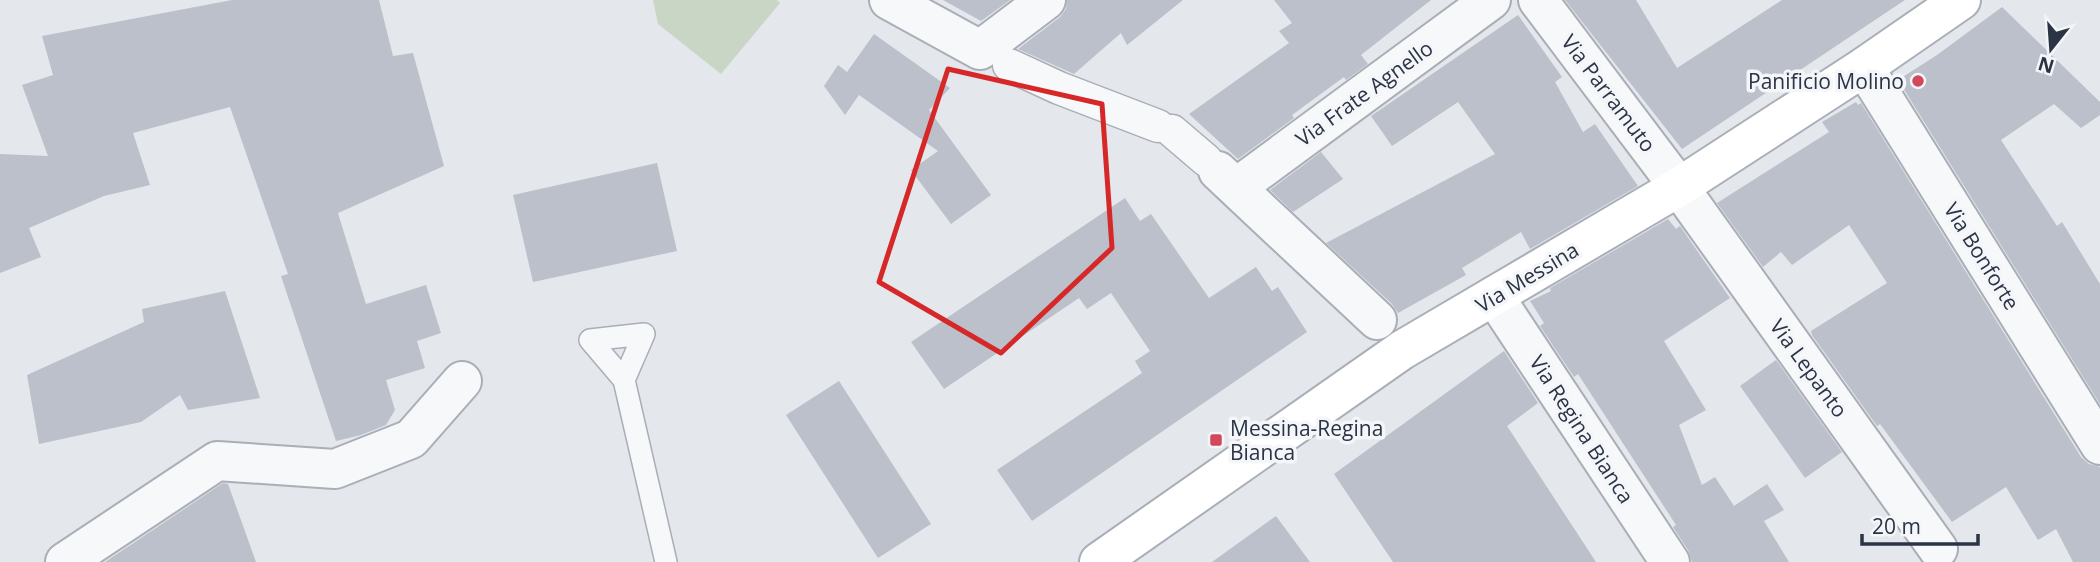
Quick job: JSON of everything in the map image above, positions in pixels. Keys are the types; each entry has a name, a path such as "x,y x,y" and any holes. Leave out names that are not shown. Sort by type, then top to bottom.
{"main road":[{"name":"Via Messina","path":"1099,562 1402,350 1679,187 1864,67 1961,0"}],"street":[{"path":"889,0 994,58 1059,88 1165,129 1220,173 1377,320"},
{"path":"994,58 1046,0"},
{"name":"Via Frate Agnello","path":"1220,173 1491,0"},
{"name":"Via Parramuto","path":"1538,0 1679,187"},
{"name":"Via Bonforte","path":"1864,67 2100,445"},
{"name":"Via Lepanto","path":"1679,187 1938,549"},
{"name":"Via Regina Bianca","path":"1494,296 1670,562"},
{"path":"65,562 217,461 335,469 411,439 462,381"}],"lane":[{"path":"624,380 666,562"}],"highlighted area":[{"path":"948,69 1102,104 1112,248 1001,353 879,282"}],"green space":[{"path":"653,0 777,0 780,3 721,74 658,24"}],"building":[{"path":"232,0 379,0 393,56 413,53 444,166 338,213 366,304 426,285 441,333 417,341 425,368 386,380 395,410 386,425 361,435 336,441 281,276 288,274 230,107 133,133 150,185 104,196 29,228 41,257 0,273 0,154 48,156 22,85 53,75 42,36"},
{"path":"943,0 1010,0 981,21"},
{"path":"1067,0 1183,0 1127,45 1121,33 1074,74 1018,49 1060,17 1066,9"},
{"path":"1274,0 1431,0 1361,55 1368,64 1346,80 1344,77 1292,115 1294,118 1238,159 1189,114 1289,43 1279,31 1292,23"},
{"path":"1565,0 1636,0 1677,68 1782,0 1905,0 1682,149"},
{"path":"2002,7 2100,102 2100,115 2081,128 2054,104 2001,140 2057,226 2062,222 2100,284 2100,404 1898,80"},
{"path":"1518,15 1562,77 1555,82 1583,132 1595,124 1638,186 1530,249 1521,232 1462,268 1466,275 1398,313 1392,304 1326,243 1495,154 1458,102 1392,146 1371,116"},
{"path":"874,34 950,88 929,110 991,195 951,224 911,170 938,151 859,95 845,115 824,86 838,65 847,72"},
{"path":"1856,102 1858,105 1861,103 2081,457 2089,464 2100,467 2100,562 2073,562 2056,529 2038,540 2006,487 1952,522 1880,424 1877,426 1811,331 1887,283 1849,225 1792,265 1781,252 1763,267 1717,203 1829,132 1822,122"},
{"path":"1321,152 1343,179 1293,212 1270,190"},
{"path":"657,163 677,251 533,282 513,195"},
{"path":"1125,198 1140,221 1151,214 1209,298 1256,267 1272,291 1278,287 1307,332 1032,521 997,470 1142,373 1135,361 1150,351 1111,293 1087,309 1079,298 944,389 911,342"},
{"path":"1668,219 1676,229 1680,226 1730,298 1664,341 1706,410 1679,425 1702,485 1715,477 1734,506 1767,484 1784,510 1764,521 1789,562 1692,562 1688,550 1673,527 1676,525 1578,374 1574,377 1540,326 1544,323 1530,301 1551,291 1550,288"},
{"path":"225,291 260,398 188,410 180,395 141,422 39,444 27,375 144,322 142,309"},
{"path":"1504,351 1538,403 1507,426 1596,562 1393,562 1334,474"},
{"path":"1776,360 1842,452 1805,478 1740,386"},
{"path":"839,381 931,524 878,558 786,415"},
{"path":"223,483 228,484 256,562 105,562"},
{"path":"1276,516 1310,562 1212,562 1262,526"}],"place":[{"name":"Panificio Molino","path":"1918,81"},
{"name":"Messina-Regina Bianca","path":"1216,440"}]}
